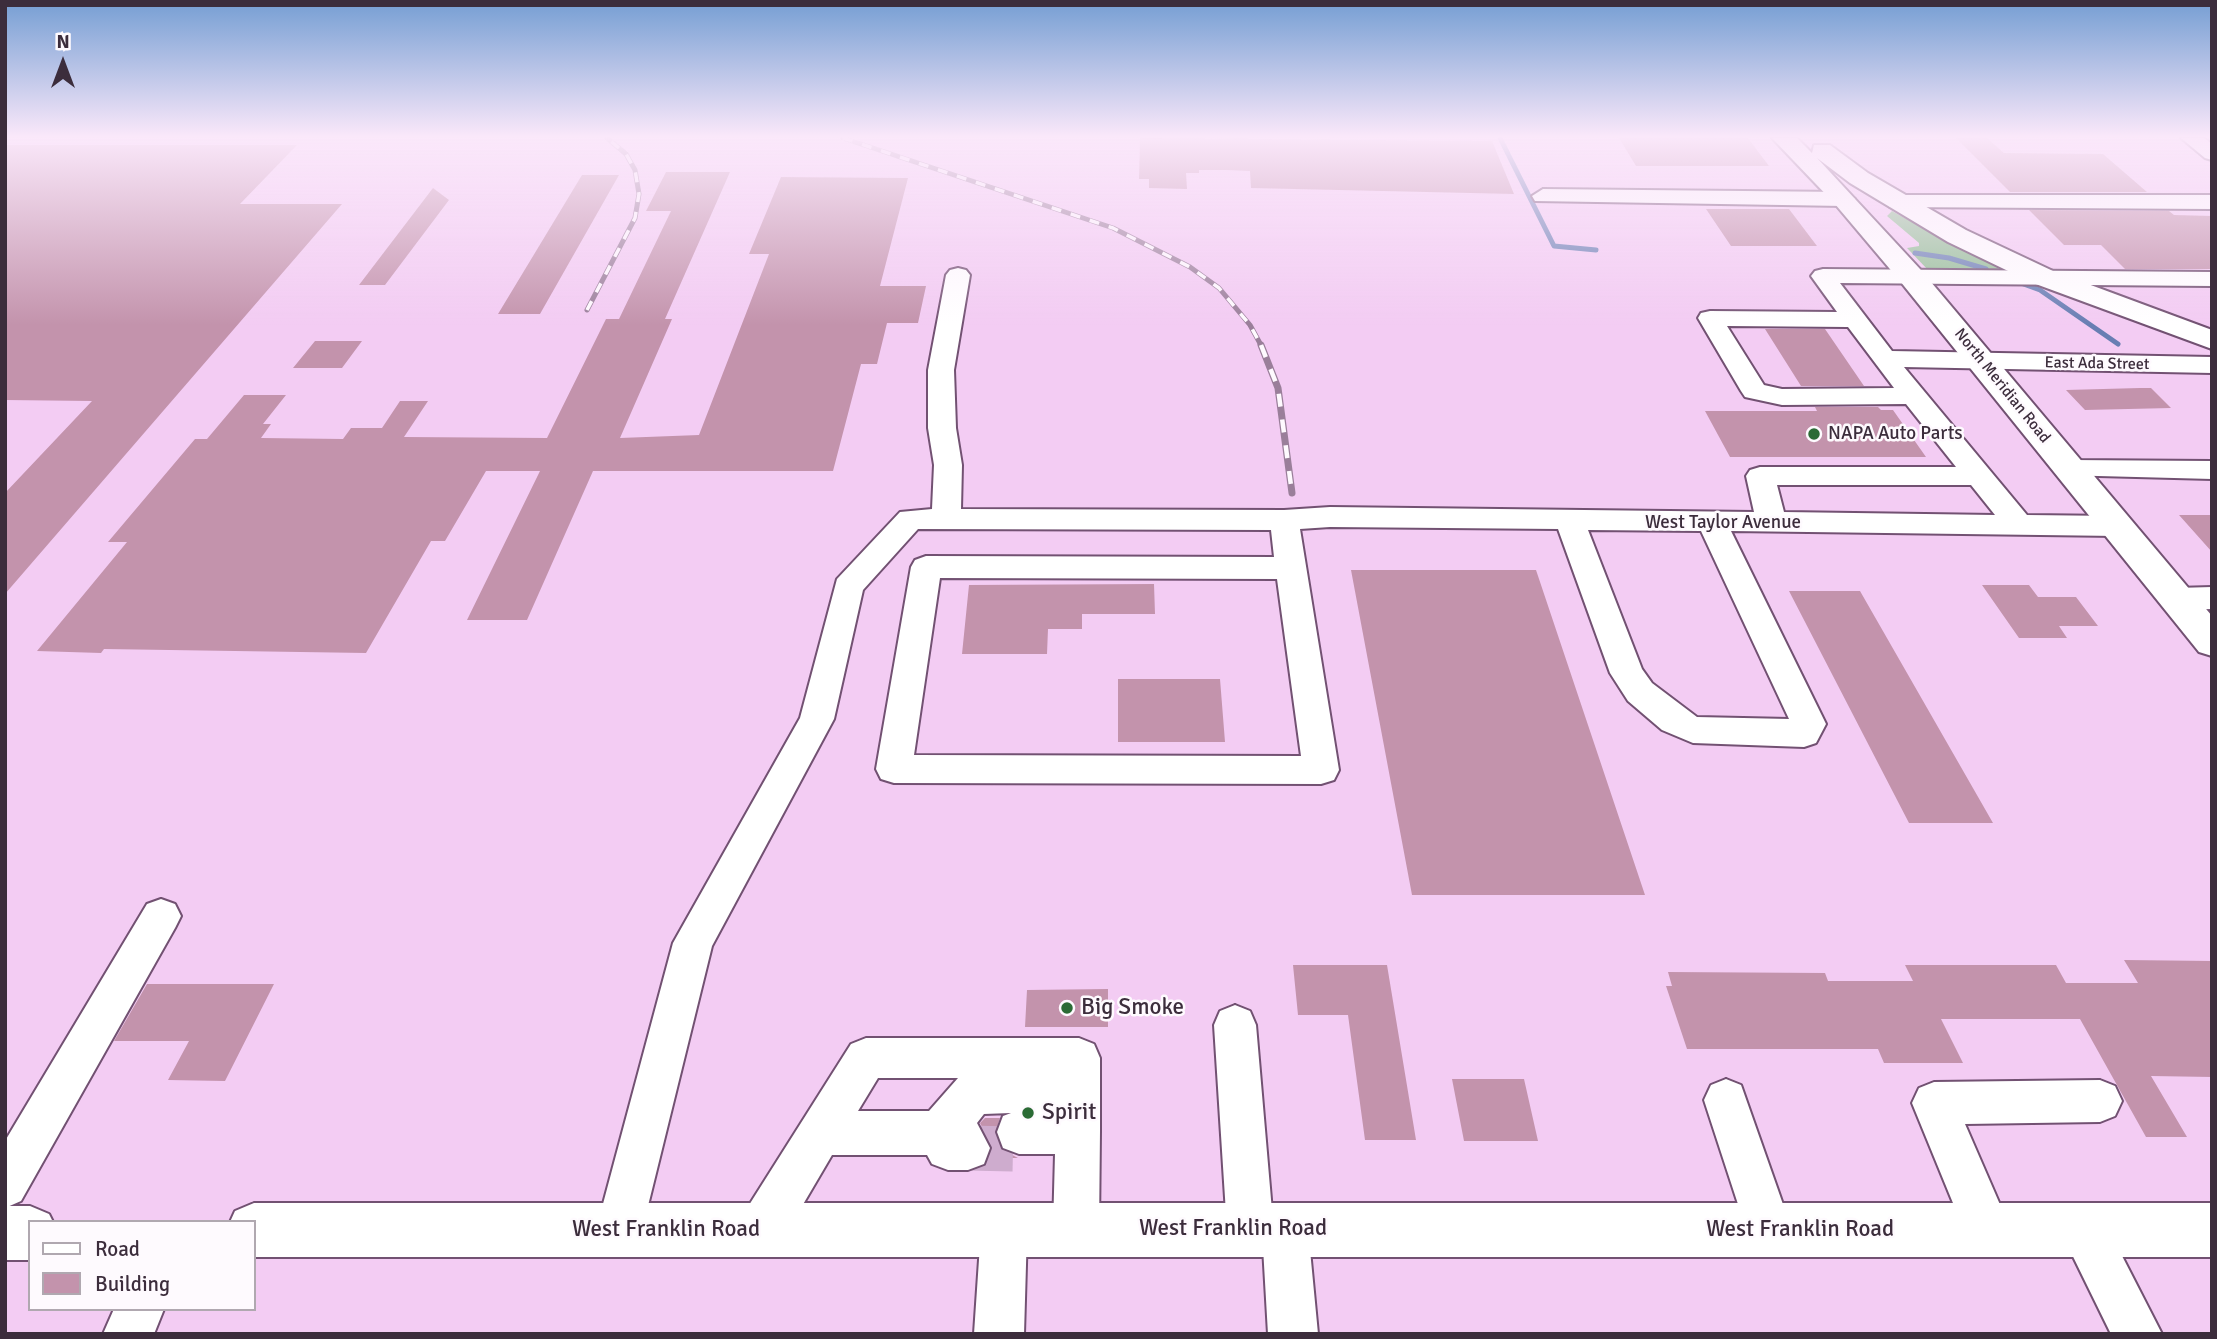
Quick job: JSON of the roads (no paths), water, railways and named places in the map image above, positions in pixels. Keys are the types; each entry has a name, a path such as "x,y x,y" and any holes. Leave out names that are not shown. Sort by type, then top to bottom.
{"main road":[{"name":"North Meridian Road","path":"1845,200 2117,526 2194,598 2212,642"},
{"path":"1898,202 1957,236 2043,277 2212,340"},
{"name":"West Franklin Road","path":"256,1230 2212,1230"},
{"path":"5,1233 28,1233"}],"street":[{"path":"1898,202 2212,202"},
{"path":"946,519 948,466 942,428 941,370 958,275"},
{"path":"2019,525 1913,396 1824,276 2212,279"},
{"path":"1855,320 1710,318 1754,391 1782,397 1913,396"},
{"name":"East Ada Street","path":"1885,359 1983,363 2212,365"},
{"path":"2070,469 2212,470"},
{"path":"1773,523 1760,476 1979,476"},
{"path":"1837,476 1867,524"},
{"name":"West Taylor Avenue","path":"619,1230 693,943 817,719 848,587 910,519 1284,520 1330,517 1570,522 2117,526"},
{"path":"1284,520 1292,568 1321,770 894,769 926,567 1292,568"},
{"path":"1570,522 1627,673 1640,692 1674,721 1693,730 1804,733 1809,724 1712,523"},
{"path":"5,1185 161,916"},
{"path":"1235,1025 1268,1229 1293,1334"},
{"path":"761,1230 866,1059 1079,1059 1043,1117 1076,1230"},
{"path":"958,1131 962,1059"},
{"path":"1726,1100 1769,1230"},
{"path":"1987,1230 1934,1104 2100,1101"},
{"path":"821,1133 958,1131 1043,1117"},
{"path":"999,1334 1004,1230"},
{"path":"2084,1230 2137,1334"},
{"path":"128,1334 139,1311"}],"waterway":[{"path":"1531,200 1554,246 1596,250"},
{"path":"1915,253 1949,258 1986,269"},
{"path":"2018,282 2040,290 2118,344"}],"tunnel":[{"path":"968,1148 1019,1149"}],"railway":[{"path":"587,310 635,218 638,200"},
{"path":"1030,200 1113,228 1190,267 1219,288 1250,325 1261,346"},
{"path":"1261,346 1278,388 1292,493"}],"place":[{"name":"NAPA Auto Parts","path":"1814,434"},
{"name":"Big Smoke","path":"1067,1008"},
{"name":"Spirit","path":"1028,1113"}]}
